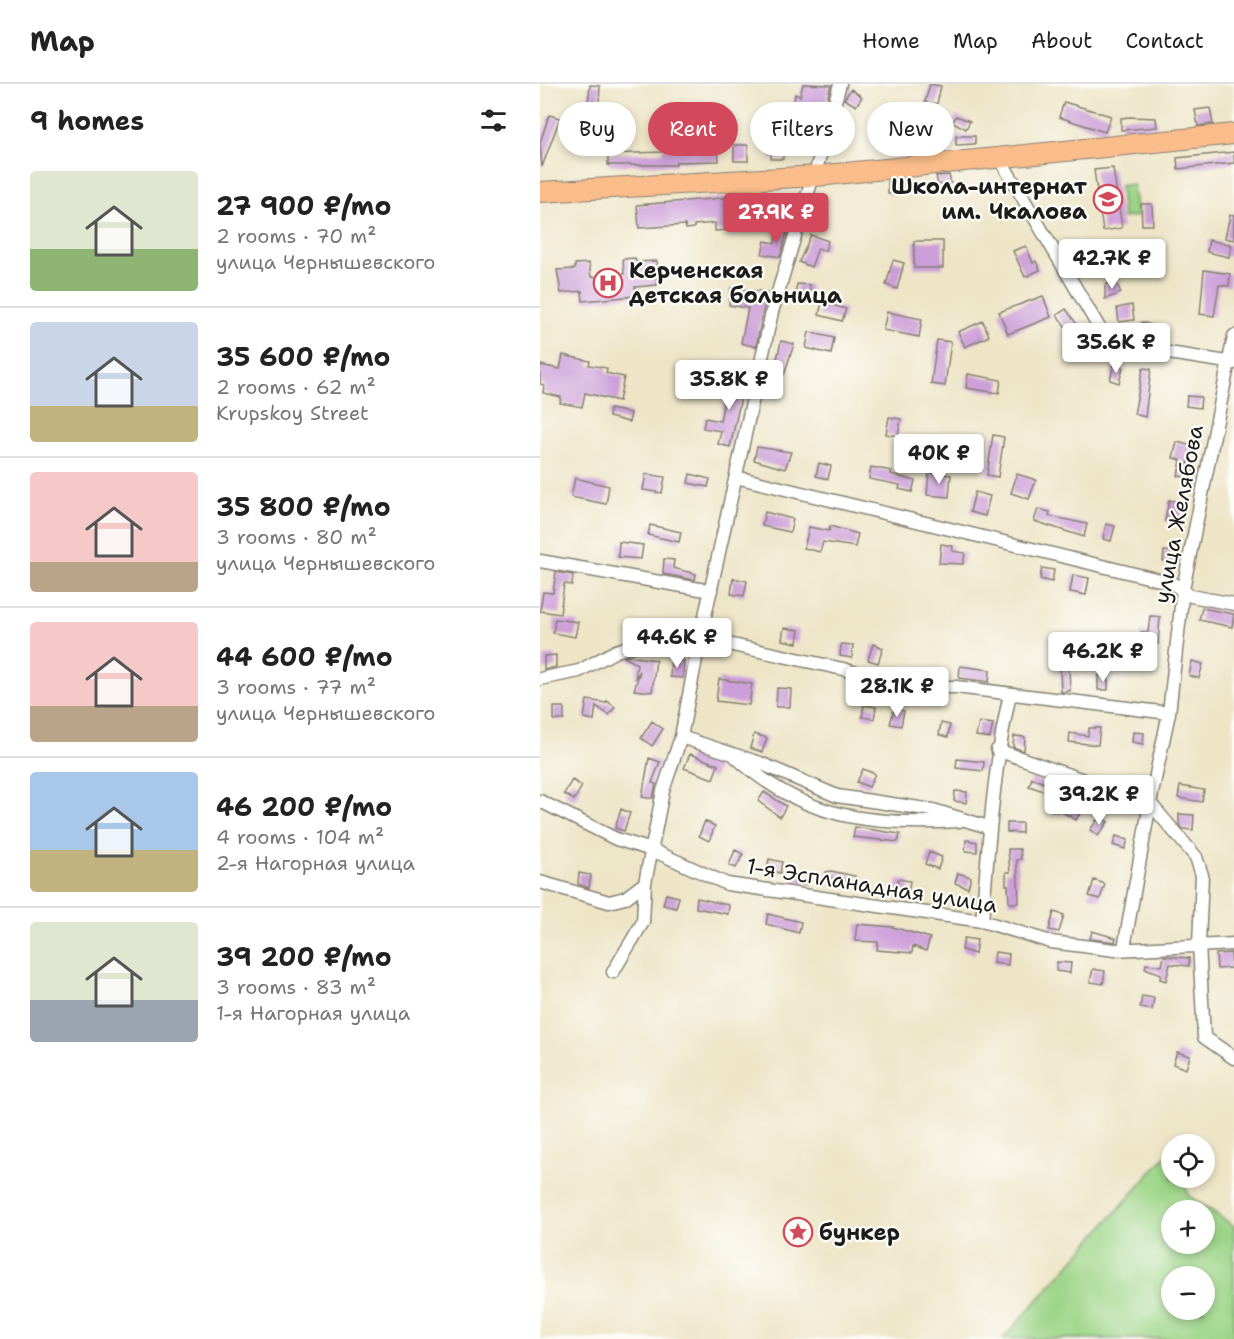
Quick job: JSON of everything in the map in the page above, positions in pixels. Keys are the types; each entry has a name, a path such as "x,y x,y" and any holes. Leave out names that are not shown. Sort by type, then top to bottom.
{"main road":[{"path":"998,156 1234,128"},
{"path":"540,186 560,187 814,173 1234,134"},
{"path":"540,192 560,187"}],"street":[{"path":"613,972 643,922 645,883 663,791 681,737 699,641 772,312 840,84"},
{"path":"998,156 1104,336 1124,346 1231,363"},
{"name":"улица Желябова","path":"1124,948 1150,802 1169,714 1183,589 1231,363 1234,336"},
{"path":"736,477 1173,583 1191,596 1234,604"},
{"path":"540,561 711,591"},
{"path":"540,679 579,671 616,651 648,641 699,641 843,669 901,687 956,687 1169,714"},
{"path":"982,921 988,827 997,750 1010,694"},
{"path":"681,737 760,763 837,796 933,810 988,827"},
{"path":"997,750 1150,802 1196,857 1202,875 1199,944 1204,1037 1234,1058"},
{"path":"733,754 762,781 832,814 860,820 919,823 968,821"},
{"name":"1-я Эспланадная улица","path":"540,801 616,839 652,850 727,884 982,921 1051,942 1115,950 1234,944"},
{"path":"540,882 609,902 625,898 645,883"}],"green space":[{"path":"1133,184 1137,216 1123,218 1120,186"},
{"path":"1161,1161 1161,1188 1186,1188 1188,1195 1195,1200 1161,1200 1161,1254 1215,1254 1215,1213 1234,1226 1234,1339 1003,1339"}],"building":[{"path":"803,84 831,85 826,102 794,102 795,94 800,96"},
{"path":"930,84 941,86 937,102 925,102"},
{"path":"590,85 600,86 599,102 588,102"},
{"path":"851,89 862,97 856,106 855,102 844,99"},
{"path":"1064,102 1111,116 1105,132 1059,117"},
{"path":"1210,108 1213,124 1198,126 1195,110"},
{"path":"549,115 558,117 558,123 542,167 540,143"},
{"path":"956,116 970,121 966,129 954,123"},
{"path":"1121,118 1156,118 1157,127 1121,130"},
{"path":"956,136 975,136 975,144 956,145"},
{"path":"738,145 748,145 748,161 734,161 734,156 738,156"},
{"path":"1234,152 1234,163 1178,169 1177,158"},
{"path":"636,153 648,153 648,156 719,156 719,161 676,162 676,165 608,165 608,156 636,156"},
{"path":"771,156 783,156 783,159 771,159"},
{"name":"Школа-интернат им. Чкалова","path":"1113,168 1122,228 1103,231 1094,170"},
{"path":"949,175 951,183 938,185 936,176"},
{"path":"904,179 904,193 888,194 888,181"},
{"path":"769,195 785,197 783,218 766,216"},
{"path":"735,197 737,222 754,222 754,228 715,231 715,223 694,225 694,228 686,229 685,225 639,228 637,205"},
{"path":"1141,204 1152,204 1153,225 1142,225"},
{"path":"1230,215 1234,215 1234,240 1225,238"},
{"path":"778,227 788,229 780,257 762,254 765,241 775,243"},
{"path":"811,235 828,241 825,251 818,248 811,267 799,262"},
{"path":"1209,240 1231,245 1229,257 1207,252"},
{"path":"914,241 943,241 943,268 914,268"},
{"path":"1083,245 1090,262 1080,265 1074,248"},
{"path":"1026,246 1033,263 1036,261 1040,270 1025,277 1013,251"},
{"path":"635,258 636,262 657,261 657,285 635,287 636,296 583,301 582,291 561,293 557,270 575,269 575,264 589,263 591,277 624,274 623,259"},
{"path":"1104,259 1128,259 1128,270 1104,270"},
{"path":"893,260 904,263 897,289 886,285"},
{"path":"1204,270 1230,274 1229,286 1219,285 1214,316 1200,314"},
{"path":"1116,281 1121,293 1105,299 1105,285"},
{"path":"797,284 810,285 809,297 795,296"},
{"path":"731,288 767,292 756,347 741,343 748,308 729,305"},
{"path":"1043,296 1051,317 1008,334 999,312"},
{"path":"822,302 846,309 842,321 819,315"},
{"path":"1132,305 1134,320 1119,322 1117,308"},
{"path":"1066,309 1076,323 1067,329 1057,315"},
{"path":"887,312 922,319 919,337 883,330"},
{"path":"983,321 989,336 965,347 958,332"},
{"path":"1142,322 1158,327 1155,341 1138,337"},
{"path":"809,332 834,338 831,354 806,348"},
{"path":"937,340 951,342 945,386 931,384"},
{"path":"781,341 794,344 784,375 774,373"},
{"path":"563,355 590,361 589,365 607,368 606,373 624,377 619,401 585,393 582,407 560,403 561,397 543,393 544,385 540,384 540,365 560,369"},
{"path":"1114,364 1123,367 1119,383 1110,380"},
{"path":"1143,368 1151,369 1145,417 1134,414"},
{"path":"736,369 747,371 730,447 718,444 721,431 703,428 705,418 720,421 726,390 732,391"},
{"path":"968,374 1001,380 999,393 966,388"},
{"path":"1187,396 1201,397 1200,408 1186,406"},
{"path":"610,409 631,413 629,422 609,417"},
{"path":"889,417 901,419 898,436 886,434"},
{"path":"993,435 1004,437 998,477 987,475"},
{"path":"1177,442 1193,446 1188,465 1195,467 1192,478 1178,476 1181,460 1173,458"},
{"path":"757,447 791,452 785,469 754,460"},
{"path":"819,463 831,466 828,479 816,476"},
{"path":"871,467 892,471 891,474 915,481 912,492 899,489 900,485 869,479"},
{"path":"929,473 951,475 949,497 927,495"},
{"path":"646,474 665,477 662,493 643,490"},
{"path":"690,474 710,479 708,487 688,483"},
{"path":"1017,474 1036,480 1029,499 1011,493"},
{"path":"575,478 609,486 606,504 571,497"},
{"path":"975,492 990,496 985,516 970,512"},
{"path":"1169,500 1183,503 1180,523 1165,521"},
{"path":"1038,509 1050,512 1049,516 1087,524 1084,537 1034,521"},
{"path":"765,512 793,519 790,532 762,526"},
{"path":"1106,524 1115,526 1111,541 1103,539"},
{"path":"650,525 681,532 679,542 648,535"},
{"path":"830,526 858,534 855,547 823,542 820,552 804,548 809,527 829,531"},
{"path":"619,542 643,545 641,559 618,557"},
{"path":"941,544 953,546 952,551 965,553 963,564 939,563"},
{"path":"1164,551 1176,552 1175,563 1163,561"},
{"path":"664,559 674,560 673,568 696,574 695,580 663,574"},
{"path":"1042,568 1054,570 1052,582 1040,579"},
{"path":"556,572 573,575 572,585 564,584 560,614 540,611 543,592 553,593"},
{"path":"1073,575 1089,578 1086,595 1070,592"},
{"path":"733,578 747,581 744,596 731,594"},
{"path":"1202,608 1234,614 1232,627 1199,620"},
{"path":"1150,616 1160,617 1158,644 1141,643 1141,632 1148,632"},
{"path":"555,619 578,622 575,637 553,633"},
{"path":"784,628 799,630 797,643 782,640"},
{"path":"841,644 853,645 852,658 840,656"},
{"path":"873,644 883,648 878,663 868,660"},
{"path":"556,655 556,667 544,670 544,656"},
{"path":"624,657 656,660 652,692 634,690 640,671 635,679 637,664"},
{"path":"671,660 684,661 683,678 670,677"},
{"path":"1192,661 1203,664 1199,678 1189,676"},
{"path":"960,666 990,670 989,682 959,678"},
{"path":"1069,667 1070,691 1061,692 1060,668"},
{"path":"1098,676 1108,676 1108,690 1098,690"},
{"path":"719,679 752,684 749,705 716,701"},
{"path":"777,688 791,689 790,707 776,707"},
{"path":"587,700 606,703 607,701 615,707 609,715 596,706 594,720 584,718"},
{"path":"864,705 876,707 874,719 862,717"},
{"path":"554,707 564,707 564,720 554,720"},
{"path":"894,709 904,711 901,726 890,724"},
{"path":"652,721 663,729 652,746 641,738"},
{"path":"979,722 993,724 990,738 976,736"},
{"path":"941,723 950,725 948,737 939,735"},
{"path":"1089,728 1100,728 1098,745 1069,742 1070,733 1088,736"},
{"path":"1133,732 1144,733 1143,744 1132,742"},
{"path":"754,734 767,738 762,752 750,748"},
{"path":"1014,736 1025,737 1024,751 1013,747"},
{"path":"690,754 718,765 713,779 684,768"},
{"path":"649,758 660,762 652,783 656,784 653,798 642,797"},
{"path":"957,759 984,762 983,771 956,768"},
{"path":"863,769 875,774 869,787 857,782"},
{"path":"1032,778 1087,801 1076,820 1059,810 1057,812 1049,809 1055,795 1029,786"},
{"path":"572,780 582,786 574,800 564,794"},
{"path":"1180,786 1204,790 1202,802 1178,798"},
{"path":"955,791 967,792 966,803 954,801"},
{"path":"764,792 786,806 780,817 758,801"},
{"path":"621,809 630,813 624,831 615,828"},
{"path":"1179,814 1194,815 1193,830 1183,829 1179,824"},
{"path":"1100,816 1108,822 1098,836 1090,830"},
{"path":"705,821 715,826 709,841 699,836"},
{"path":"1007,823 1022,823 1022,833 1007,832"},
{"path":"855,827 900,834 898,842 853,837"},
{"path":"1116,836 1128,840 1125,849 1113,845"},
{"path":"966,840 977,842 977,852 965,851"},
{"path":"1008,849 1020,849 1021,859 1017,860 1019,903 1009,903 1008,885 1006,885 1006,872 1010,872"},
{"path":"735,850 743,854 736,868 729,865"},
{"path":"929,852 942,857 938,869 925,864"},
{"path":"769,859 782,862 780,873 767,870"},
{"path":"826,872 855,876 854,883 825,877"},
{"path":"579,873 591,875 589,888 578,884"},
{"path":"958,873 971,877 968,888 955,883"},
{"path":"794,874 808,875 807,885 794,884"},
{"path":"898,879 910,881 908,895 896,893"},
{"path":"1094,880 1105,884 1100,899 1089,896"},
{"path":"666,894 679,897 676,908 663,905"},
{"path":"697,898 729,905 728,914 696,908"},
{"path":"1054,912 1064,915 1059,932 1049,930"},
{"path":"768,914 801,922 799,933 766,924"},
{"path":"857,924 893,927 930,938 926,951 913,946 912,953 877,950 878,942 855,941"},
{"path":"1092,931 1116,938 1115,942 1090,939"},
{"path":"964,938 977,940 975,954 962,950"},
{"path":"995,952 1009,954 1008,965 993,963"},
{"path":"1231,953 1232,968 1217,969 1216,954"},
{"path":"1164,956 1189,958 1189,966 1170,964 1166,981 1160,979 1161,974 1145,968 1146,964 1162,966"},
{"path":"1057,962 1071,963 1070,973 1056,971"},
{"path":"1093,969 1105,971 1103,984 1090,982"},
{"path":"1142,996 1154,998 1152,1010 1140,1008"},
{"path":"1177,1052 1190,1056 1186,1069 1173,1064"}],"place":[{"name":"Школа-интернат им. Чкалова","path":"1108,199"},
{"name":"Керченская детская больница","path":"608,283"},
{"name":"бункер","path":"798,1232"}]}
